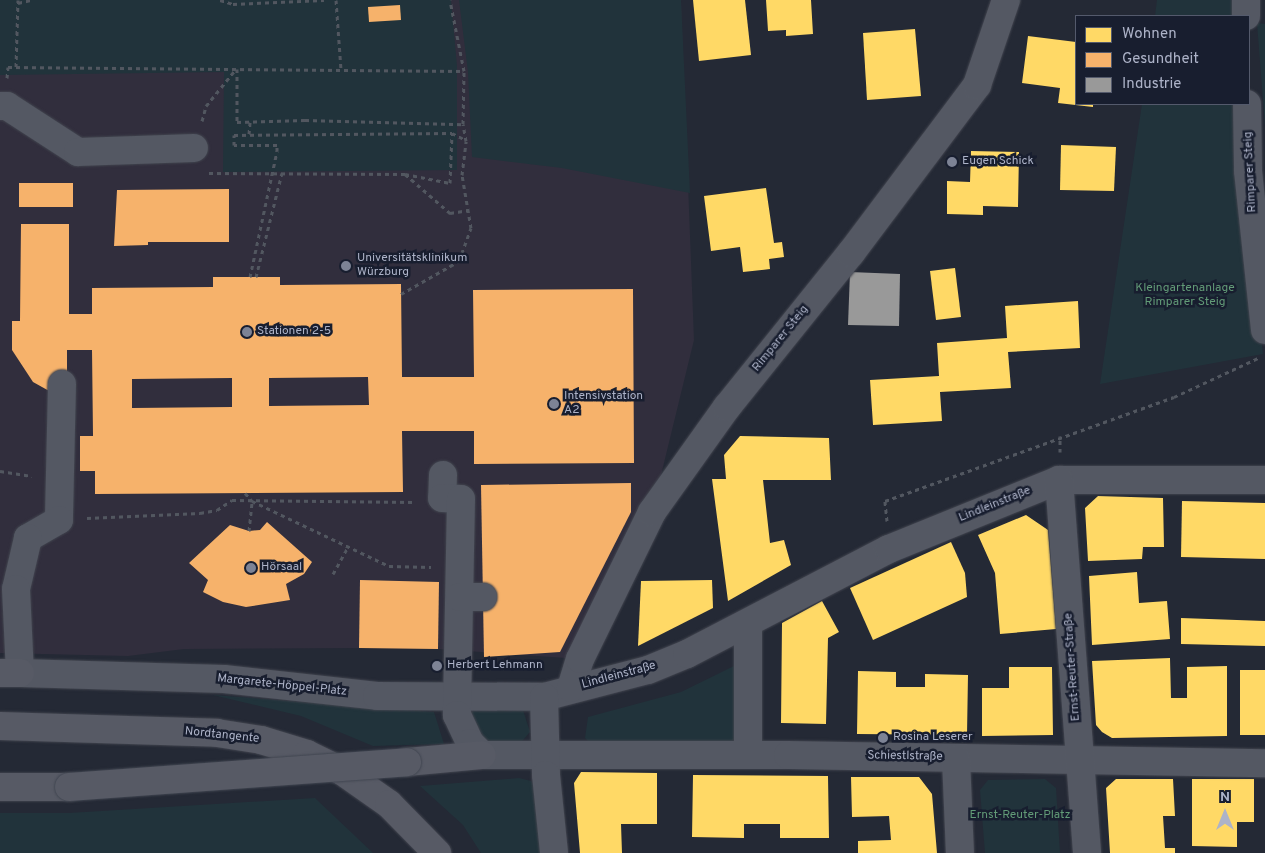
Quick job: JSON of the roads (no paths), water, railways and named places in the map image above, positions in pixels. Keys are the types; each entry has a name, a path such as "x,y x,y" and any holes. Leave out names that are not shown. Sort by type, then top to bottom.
{"main road":[{"name":"Nordtangente","path":"0,726 208,732 261,740 307,754 342,771 389,804 436,853"},
{"path":"0,787 70,787 482,755"}],"street":[{"name":"Rimparer Steig","path":"571,688 580,659 652,512 727,407 851,252 977,85 1006,0"},
{"path":"1246,0 1246,15"},
{"name":"Rimparer Steig","path":"1248,105 1248,171 1265,330"},
{"path":"0,106 7,106 78,152 199,160"},
{"path":"10,673 16,589 28,538 59,520 62,384"},
{"path":"443,475 442,498 472,498 471,597 457,715 461,727 482,755"},
{"name":"Lindleinstraße","path":"544,697 571,688 648,670 748,624 786,601 889,549 1058,480 1265,480"},
{"name":"Ernst-Reuter-Straße","path":"1058,480 1086,853"},
{"path":"748,624 748,755"},
{"name":"Margarete-Höppel-Platz","path":"10,673 224,680 377,696 544,697"},
{"path":"544,697 546,754 554,853"},
{"name":"Schiestlstraße","path":"482,755 748,755 1265,763"},
{"path":"956,759 960,853"}],"place":[{"name":"Eugen Schick","path":"952,162"},
{"name":"Universitätsklinikum Würzburg","path":"346,266"},
{"name":"Stationen 2-5","path":"247,332"},
{"name":"Intensivstation A2","path":"554,404"},
{"name":"Hörsaal","path":"251,568"},
{"name":"Herbert Lehmann","path":"437,666"},
{"name":"Rosina Leserer","path":"883,738"}],"park label":[{"name":"Kleingartenanlage Rimparer Steig","path":"1185,296"},
{"name":"Ernst-Reuter-Platz","path":"1020,816"}]}
